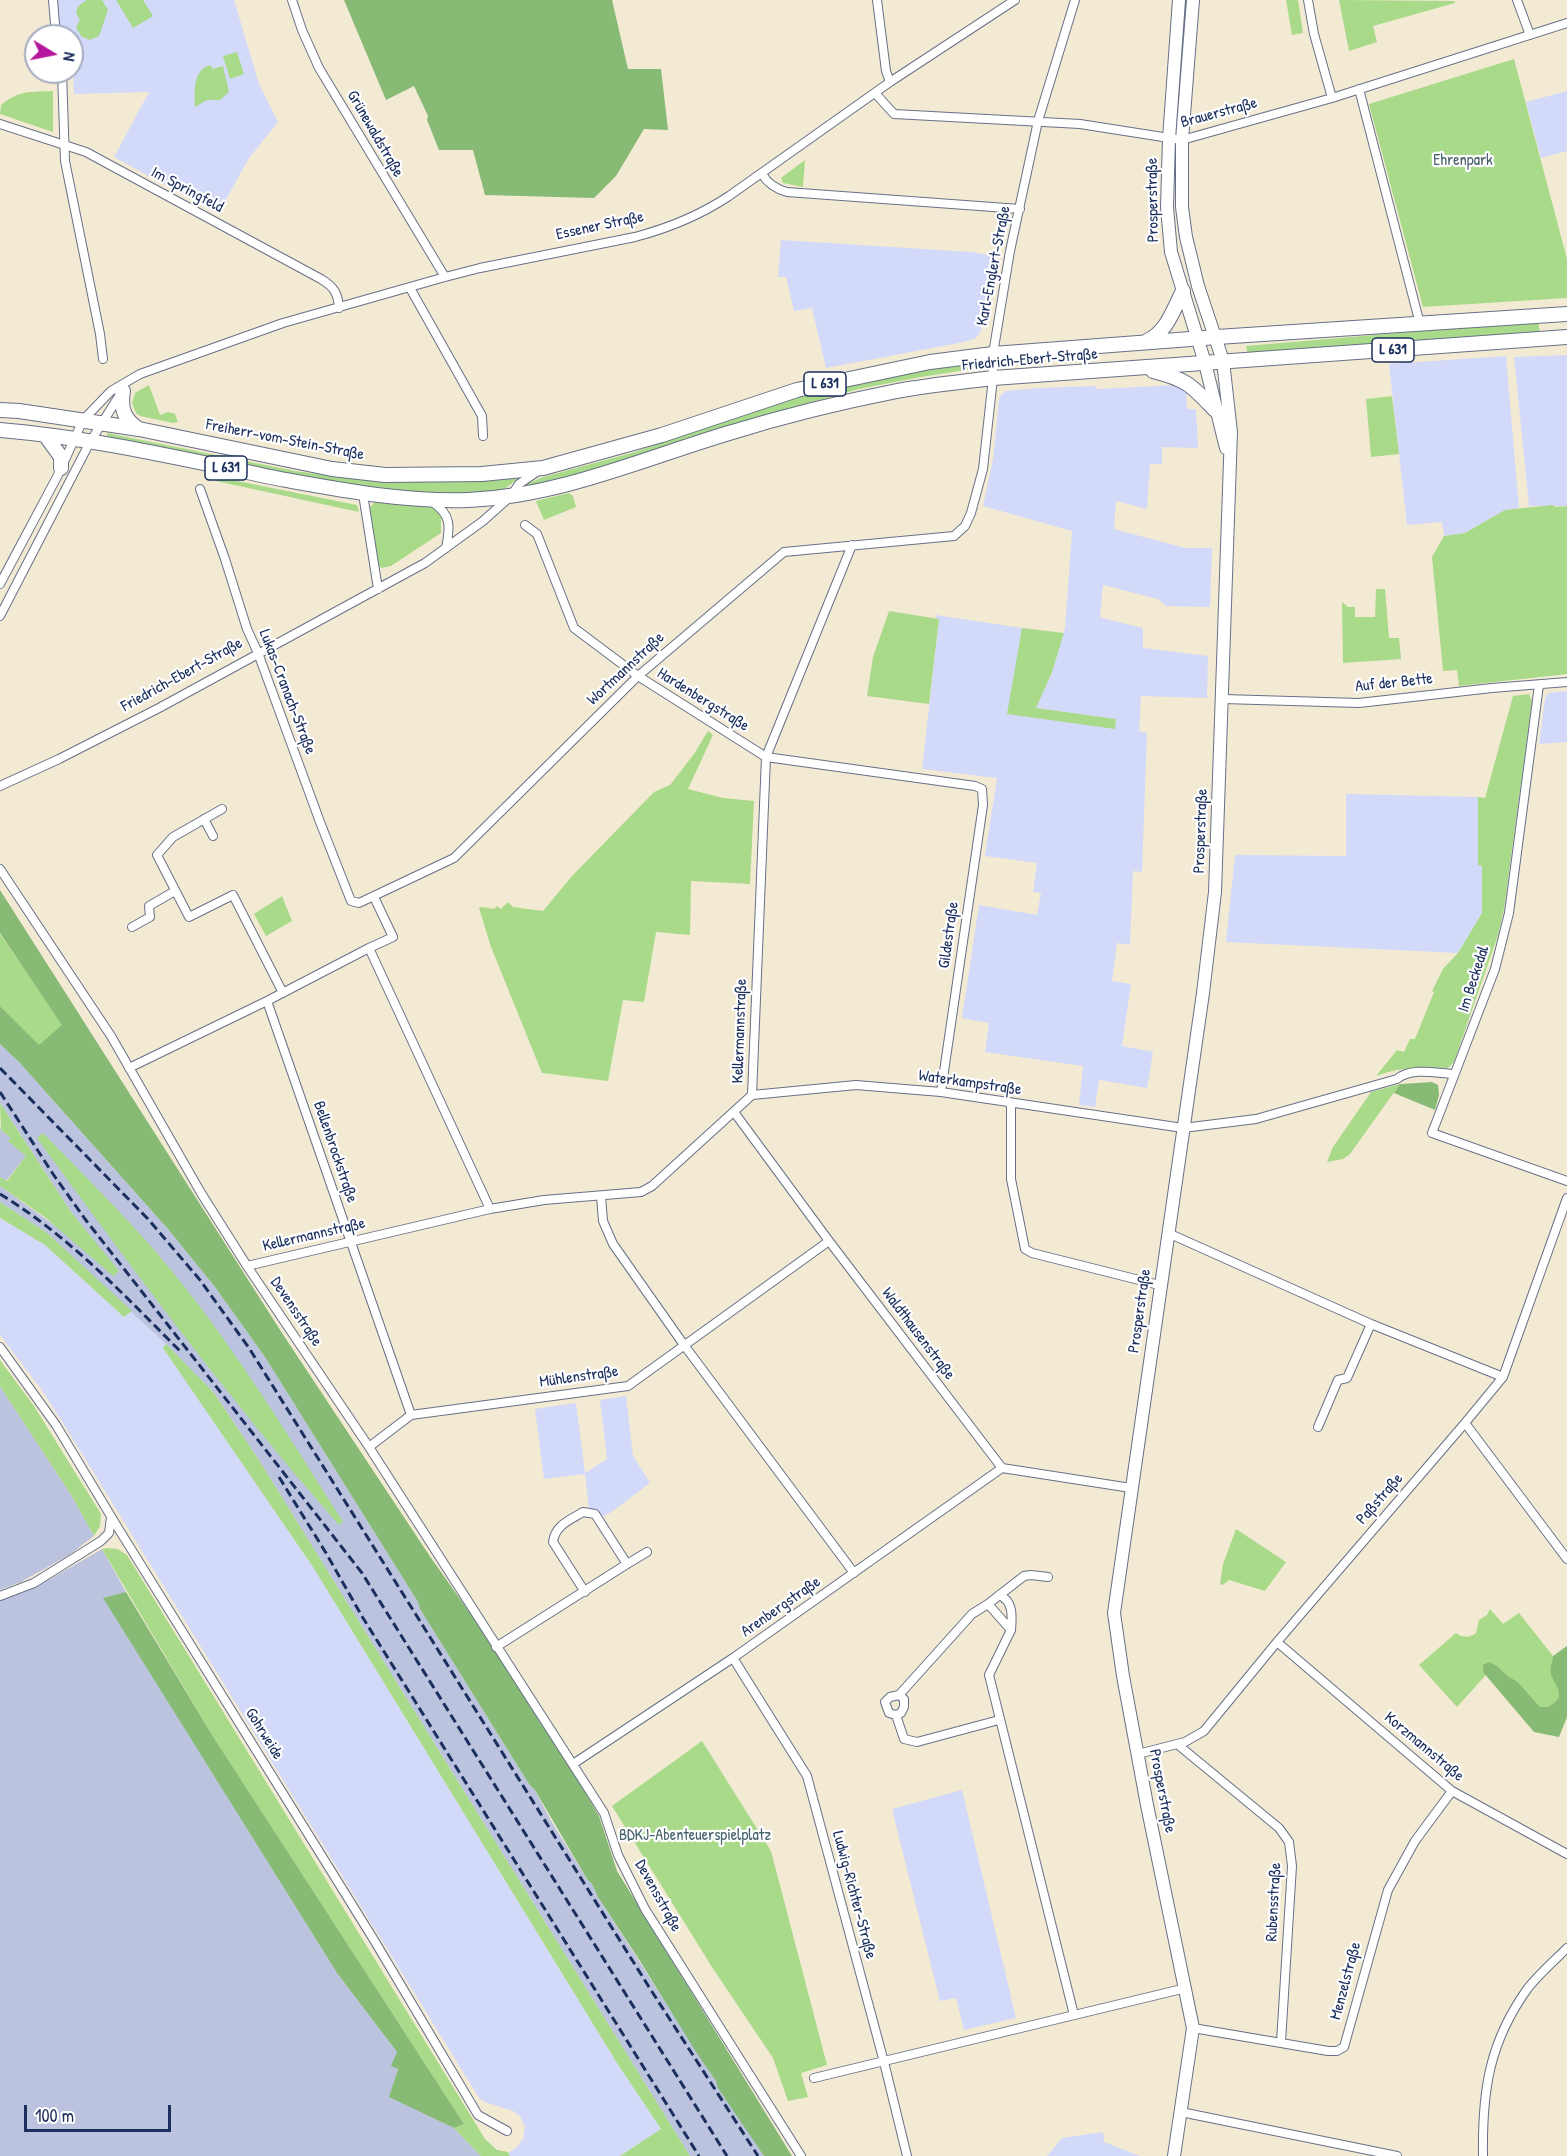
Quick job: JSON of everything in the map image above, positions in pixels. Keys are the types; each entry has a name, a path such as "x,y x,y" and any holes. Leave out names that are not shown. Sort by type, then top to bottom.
{"main road":[{"name":"Prosperstraße","path":"1179,0 1169,139 1167,207 1171,252 1205,363 1215,411 1230,464"},
{"name":"Prosperstraße","path":"1174,2156 1193,2028 1123,1676 1114,1613 1215,892 1231,432 1223,362 1217,337 1198,286 1186,237 1182,207 1182,140 1193,0"},
{"path":"1142,343 1156,337 1166,326 1183,291"},
{"name":"Friedrich-Ebert-Straße","path":"482,474 543,468 662,435 796,390 930,362 993,354 1217,337 1567,314"},
{"name":"Friedrich-Ebert-Straße","path":"511,496 548,490 596,477 729,433 834,404 900,390 993,378 1567,337"},
{"path":"1139,367 1190,383 1215,411"},
{"path":"123,391 121,403 124,413 129,422 139,429"},
{"name":"L 631","path":"0,410 83,420"},
{"name":"Freiherr-vom-Stein-Straße","path":"83,420 139,429 332,469 385,475 482,474"},
{"name":"L 631","path":"0,430 90,442 363,494 430,500 511,496"},
{"path":"45,435 61,457 61,468"}],"street":[{"path":"53,0 55,24"},
{"name":"Grünewaldstraße","path":"292,0 319,68 445,278"},
{"path":"877,0 886,71 890,82"},
{"name":"Essener Straße","path":"0,584 61,468 83,420 111,391 140,374 283,323 480,268 660,231 707,210 762,174 890,82 1015,0"},
{"name":"Karl-Englert-Straße","path":"954,536 964,526 971,513 983,469 993,378 993,354 1010,251 1038,121 1075,0"},
{"path":"1308,0 1314,34 1332,98"},
{"path":"1517,0 1530,34"},
{"name":"Brauerstraße","path":"876,93 894,114 1080,124 1182,140 1332,98 1567,23"},
{"path":"62,84 65,161 97,316 103,359"},
{"path":"1359,89 1420,324"},
{"name":"Im Springfeld","path":"0,124 86,152 321,279 336,290 339,308"},
{"path":"762,174 777,189 787,192 1020,209"},
{"path":"410,288 482,416 483,436"},
{"name":"Essener Straße","path":"0,616 100,423 123,391 140,374"},
{"name":"Friedrich-Ebert-Straße","path":"0,786 159,708 425,563 483,521 511,496 519,484 543,468"},
{"name":"Lukas-Cranach-Straße","path":"200,489 247,629 258,652 348,896 353,903"},
{"path":"363,494 378,589"},
{"path":"430,500 442,508 448,521 450,528 446,548"},
{"name":"Hardenbergstraße","path":"525,525 537,534 574,628 638,676 766,757"},
{"name":"Wortmannstraße","path":"353,903 374,897 454,858 638,676 784,552 954,536"},
{"name":"Kellermannstraße","path":"247,1266 490,1209 544,1200 647,1190 752,1095 766,757 852,545"},
{"name":"Auf der Bette","path":"1223,699 1359,703 1567,682"},
{"name":"Im Beckedal","path":"1539,685 1509,913 1495,969 1432,1133 1567,1181"},
{"name":"Gildestraße","path":"766,757 975,786 982,789 984,796 941,1092"},
{"path":"222,809 172,837 157,855 189,917 233,895 283,993"},
{"path":"204,819 213,836"},
{"name":"Devensstraße","path":"0,869 111,1036 201,1193 247,1266 369,1447 604,1813 618,1855 645,1909 801,2156"},
{"path":"132,927 150,917 148,906 175,891"},
{"path":"129,1068 393,937 374,897"},
{"path":"369,948 490,1209"},
{"name":"Bellenbrockstraße","path":"267,1001 411,1415"},
{"name":"Waterkampstraße","path":"752,1095 856,1085 941,1092 1183,1128 1256,1119 1397,1079 1403,1074 1420,1072 1454,1074"},
{"path":"1011,1104 1011,1179 1025,1249 1032,1253 1160,1285"},
{"name":"Waldthausenstraße","path":"734,1112 1002,1468"},
{"path":"601,1196 603,1221 613,1244 684,1345 855,1573"},
{"name":"Paßstraße","path":"1138,1754 1177,1744 1194,1738 1204,1731 1503,1377 1567,1198"},
{"path":"1168,1233 1371,1324 1503,1377"},
{"name":"Mühlenstraße","path":"369,1447 411,1415 628,1386 829,1241"},
{"path":"1318,1427 1338,1380 1347,1378 1371,1324"},
{"name":"Gohrweide","path":"0,1347 56,1425 374,1940 478,2115 507,2131"},
{"path":"1465,1423 1567,1559"},
{"path":"1002,1468 1131,1488"},
{"name":"Arenbergstraße","path":"573,1764 733,1658 1002,1468"},
{"path":"585,1592 553,1542 554,1533 560,1526 583,1512 595,1514 627,1564"},
{"path":"0,1596 34,1583 101,1541 109,1533 111,1517"},
{"path":"496,1647 646,1552"},
{"path":"899,1695 904,1699 901,1713 896,1715 889,1713 885,1702 890,1697 899,1695 972,1614 1024,1576 1048,1577"},
{"path":"999,1595 1005,1598 1010,1605 1011,1630 989,1674 1074,2014"},
{"path":"988,1604 1011,1630"},
{"name":"Korzmannstraße","path":"1277,1642 1452,1791 1567,1854"},
{"name":"Ludwig-Richter-Straße","path":"733,1658 807,1776 907,2156"},
{"path":"896,1715 898,1727 904,1739 911,1742 999,1720"},
{"name":"Rubensstraße","path":"1177,1744 1279,1828 1289,1842 1292,1866 1281,2042"},
{"name":"Menzelstraße","path":"1193,2028 1328,2051 1337,2051 1344,2047 1388,1890 1415,1841 1452,1791"},
{"path":"1483,2156 1486,2083 1498,2039 1529,1986 1567,1948"},
{"path":"814,2078 1186,1988"},
{"path":"1181,2112 1397,2156"}],"shaded area":[{"path":"55,0 234,0 259,84 278,122 249,158 218,214 114,157 149,92 74,94 74,84 84,84 84,24 60,24 59,11 56,11"},
{"path":"1567,91 1567,151 1541,158 1526,102"},
{"path":"781,240 971,252 995,256 989,302 980,333 974,339 959,343 826,368 812,308 794,311 786,277 778,277"},
{"path":"1567,355 1567,506 1529,506 1514,357"},
{"path":"1506,356 1519,508 1505,510 1465,533 1444,536 1442,522 1407,525 1389,364"},
{"path":"1177,385 1186,389 1187,409 1196,409 1198,448 1162,447 1162,464 1150,464 1147,509 1116,501 1114,529 1185,548 1212,548 1210,607 1166,606 1158,599 1103,585 1100,616 1143,628 1143,648 1208,656 1207,698 1141,696 1139,731 1147,733 1142,872 1133,871 1130,945 1117,943 1112,981 1131,984 1122,1046 1153,1052 1147,1088 1099,1080 1095,1107 1079,1105 1083,1066 985,1052 989,1023 962,1018 979,905 1037,915 1041,893 1033,892 1037,863 985,856 997,778 922,769 939,619 936,615 1022,628 1008,714 1115,728 1115,719 1036,708 1052,672 1065,628 1072,531 983,506 993,459 999,400 1006,391 1039,388 1094,386 1097,389"},
{"path":"1567,691 1567,742 1539,744 1545,699 1548,693"},
{"path":"1346,794 1478,797 1478,865 1482,866 1482,913 1458,953 1226,942 1235,855 1346,856"},
{"path":"0,1044 19,1062 168,1229 215,1287 265,1357 529,1784 535,1790 551,1821 598,1897 764,2156 690,2156 257,1457 214,1393 166,1344 47,1233 0,1202 0,1186 118,1271 71,1212 0,1103"},
{"path":"0,1126 1,1130 11,1138 9,1141 26,1156 6,1181 0,1177"},
{"path":"0,1218 45,1245 124,1317 132,1311 166,1344 164,1349 313,1567 617,2063 661,2129 620,2156 510,2156 507,2154 523,2139 525,2127 520,2116 479,2098 63,1423 41,1389 0,1335"},
{"path":"0,1386 73,1498 94,1536 69,1555 21,1582 0,1590"},
{"path":"626,1396 633,1456 650,1483 602,1517 597,1511 589,1509 585,1474 544,1479 535,1409 576,1403 585,1473 607,1459 600,1400"},
{"path":"102,1549 126,1592 104,1599 337,1973 397,2052 398,2068 390,2097 454,2128 481,2156 0,2156 0,1601 35,1588"},
{"path":"962,1790 1016,2018 964,2030 956,1998 940,2001 892,1809"},
{"path":"1103,2132 1104,2142 1140,2156 1047,2156 1062,2138"}],"green space":[{"path":"87,0 102,0 108,10 99,36 90,40 84,38 84,24 78,24 80,19 77,10"},
{"path":"116,0 143,0 153,16 133,28"},
{"path":"344,0 612,0 628,69 661,69 668,130 644,129 616,176 594,198 485,195 473,150 439,150 427,120 428,116 414,86 386,100"},
{"path":"1286,0 1298,0 1303,33 1292,35"},
{"path":"1339,0 1454,1 1455,3 1373,26 1377,42 1349,51"},
{"path":"237,52 244,74 230,79 223,56"},
{"name":"Ehrenpark","path":"1514,59 1567,259 1567,298 1423,307 1369,104"},
{"path":"210,65 213,69 223,66 229,92 220,100 207,100 195,107 197,77 204,68"},
{"path":"53,91 53,132 0,114 1,105 14,97 26,93"},
{"path":"805,160 803,187 783,183 781,178"},
{"path":"1538,321 1540,332 1530,333 1248,354 1246,346"},
{"path":"973,363 979,365 979,368 859,389 735,424 562,480 527,486 543,477 635,452 786,399 898,373"},
{"path":"149,385 160,415 168,412 175,414 178,422 140,416 136,413 132,403 135,393"},
{"path":"1392,396 1399,454 1371,457 1366,399"},
{"path":"107,433 295,471 348,478 442,481 518,476 519,478 503,490 471,494 404,493 307,478 112,439 107,436"},
{"path":"217,477 357,505 359,512 216,481"},
{"path":"569,493 573,496 576,507 544,520 536,501"},
{"path":"375,502 433,508 441,514 441,533 391,566 381,568 378,564 368,509"},
{"path":"1552,505 1567,506 1567,674 1459,686 1457,670 1443,671 1432,557 1444,536 1465,533 1505,510"},
{"path":"1376,589 1385,589 1389,638 1399,638 1401,659 1343,663 1342,602 1348,607 1355,607 1355,617 1375,617"},
{"path":"889,611 939,619 929,704 867,696 873,657"},
{"path":"1022,628 1064,633 1052,672 1036,708 1116,719 1115,729 1007,714"},
{"path":"1529,694 1532,701 1504,909 1498,935 1454,1062 1448,1068 1411,1068 1376,1076 1397,1050 1404,1052 1410,1039 1415,1039 1434,992 1432,991 1443,969 1458,953 1482,913 1482,866 1478,865 1478,797 1485,798 1513,696"},
{"path":"708,731 713,735 688,789 723,798 754,801 750,884 691,881 690,935 656,932 644,1002 623,1000 608,1081 542,1073 491,947 479,908 494,909 497,906 501,909 508,902 513,907 543,911 572,876 654,792 670,785"},
{"path":"0,890 282,1333 429,1555 496,1650 564,1756 599,1816 617,1871 792,2156 764,2156 718,2088 716,2081 598,1897 535,1790 529,1784 265,1357 215,1287 168,1229 19,1062 0,1044 0,1006 39,1045 62,1025 0,933"},
{"path":"282,896 292,921 266,936 254,914"},
{"path":"0,934 63,1025 39,1046 0,1006"},
{"path":"1432,1082 1438,1085 1439,1095 1435,1110 1394,1093 1400,1084"},
{"path":"1400,1084 1350,1154 1343,1159 1327,1162 1333,1147 1371,1092"},
{"path":"0,1103 71,1212 119,1271 113,1276 46,1218 0,1186 0,1177 7,1181 26,1156 8,1141 11,1138 1,1130"},
{"path":"43,1133 156,1252 207,1316 343,1522 339,1525 299,1478 184,1335 37,1138"},
{"path":"0,1202 47,1233 132,1311 124,1317 45,1245 0,1218"},
{"path":"166,1344 214,1393 257,1457 690,2156 620,2156 661,2129 617,2063 313,1567 163,1348"},
{"path":"0,1360 34,1406 101,1514 100,1526 94,1536 73,1498 0,1386"},
{"path":"1236,1529 1286,1562 1265,1591 1229,1580 1223,1585 1220,1584 1223,1564"},
{"path":"102,1549 118,1549 127,1555 485,2139 497,2150 508,2152 510,2156 481,2156 454,2128 464,2124 214,1738"},
{"path":"126,1592 214,1738 464,2124 454,2128 389,2097 398,2069 391,2066 397,2052 337,1973 103,1598"},
{"path":"1490,1609 1503,1624 1519,1613 1553,1656 1550,1673 1559,1687 1559,1696 1555,1703 1548,1707 1540,1707 1518,1682 1497,1666 1482,1670 1486,1675 1457,1707 1419,1665 1456,1633 1466,1637 1476,1633 1479,1620 1487,1615"},
{"path":"1567,1646 1567,1717 1559,1737 1534,1732 1483,1672 1483,1665 1489,1662 1497,1666 1518,1682 1540,1707 1548,1707 1559,1696 1558,1688 1550,1673 1553,1656"},
{"name":"BDKJ-Abenteuerspielplatz","path":"702,1741 771,1851 827,2065 801,2073 808,2097 788,2101 773,2058 712,1967 612,1806"}],"railway":[{"path":"0,1068 148,1219 200,1280 249,1348 649,1987 758,2156"},
{"path":"0,1092 85,1219 362,1573 727,2156"},
{"path":"0,1194 73,1247 181,1352"},
{"path":"279,1477 363,1618 699,2156"}]}
